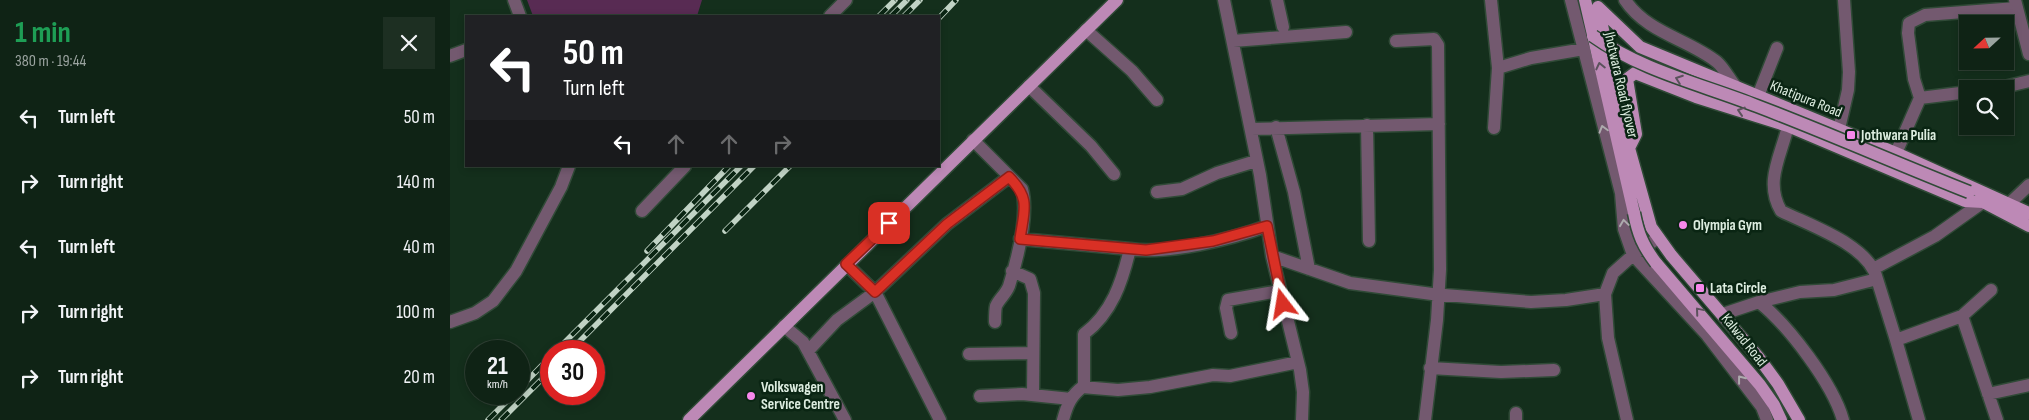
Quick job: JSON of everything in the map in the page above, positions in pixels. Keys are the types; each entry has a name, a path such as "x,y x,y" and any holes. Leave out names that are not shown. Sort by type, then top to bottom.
{"main road":[{"path":"688,420 1117,0"},
{"name":"Jhotwara Road flyover","path":"1585,0 1625,177 1640,212"},
{"name":"Jhotwara Road flyover","path":"1597,3 1626,129 1640,212"},
{"name":"Khatipura Road","path":"1597,3 1640,47 1896,153 2007,210 2029,213"},
{"path":"1593,36 1618,53 1641,64 1791,119 1969,192 1983,202"},
{"path":"1629,148 1636,134 1627,79 1635,73 1696,97 1788,126 1965,201 1983,202 2007,210 2029,226"},
{"path":"1640,212 1671,255 1723,314 1778,384 1799,420"},
{"name":"Kalwad Road","path":"1640,212 1640,240 1656,263 1760,385 1774,405 1781,420"}],"street":[{"path":"514,0 519,15"},
{"path":"831,15 846,0"},
{"path":"1224,0 1260,175 1279,291 1298,362 1303,392 1302,420"},
{"path":"1277,0 1283,26"},
{"path":"1491,0 1498,68 1494,128"},
{"path":"1571,0 1597,108 1621,193 1624,229 1634,254 1707,335 1762,407 1767,420"},
{"path":"1624,0 1637,14 1660,32 1718,63 1736,87"},
{"path":"1839,130 1848,90 1849,72 1844,0"},
{"path":"1896,153 1920,98 1908,33 1910,23 1925,15 2015,4 2029,54"},
{"path":"1086,30 1132,71 1158,100"},
{"path":"1233,41 1346,32"},
{"path":"1396,41 1434,39 1436,41 1440,124 1438,295 1425,420"},
{"path":"1758,96 1777,48"},
{"path":"1498,68 1531,58 1584,49"},
{"path":"450,56 465,50"},
{"path":"2014,85 2029,81"},
{"path":"1029,86 1091,146 1114,174"},
{"path":"1920,98 1959,93"},
{"path":"1251,129 1440,124"},
{"path":"1367,125 1369,241"},
{"path":"1788,126 1774,175 1773,192 1781,211 1853,247 1876,274 1919,420"},
{"path":"1276,127 1294,192 1309,269"},
{"path":"973,140 1022,189 1024,197 1025,207 1020,239 1008,288 996,306 995,322"},
{"path":"1157,192 1182,189 1217,172 1256,161"},
{"path":"450,322 475,313 493,301 516,271 561,187 569,167"},
{"path":"642,211 684,167"},
{"path":"808,351 850,308 875,292 947,224 1009,177"},
{"path":"2007,210 2029,185"},
{"path":"1723,314 1759,302 1800,292 1834,290 1876,274 1983,202"},
{"path":"1020,239 1130,249 1184,246 1227,238 1267,226"},
{"path":"1627,420 1608,338 1605,294 1613,272 1634,254 1658,238"},
{"path":"1063,420 1067,405 1084,386 1084,334 1094,326 1108,309 1122,282 1130,249"},
{"path":"1272,256 1350,282 1438,295 1531,302 1566,300 1605,294"},
{"path":"846,264 875,292 940,420"},
{"path":"1012,271 1030,279 1034,293 1033,395"},
{"path":"1896,340 1962,316 1991,290"},
{"path":"1231,333 1226,308 1228,300 1279,291"},
{"path":"1759,302 1772,312 1800,345 1827,386 1843,420"},
{"path":"1962,316 1997,420"},
{"path":"784,326 803,342 845,420"},
{"path":"969,354 1033,353"},
{"path":"1082,387 1118,390 1213,375 1230,376 1298,362"},
{"path":"1430,368 1501,372 1554,370"},
{"path":"1988,394 2029,385"},
{"path":"980,396 1033,395 1071,399"}],"shaded area":[{"path":"527,0 702,0 697,15 533,15"}],"railway":[{"path":"880,15 895,0"},
{"path":"892,15 907,0"},
{"path":"905,15 920,0"},
{"path":"940,17 956,0"},
{"path":"647,251 728,167"},
{"path":"567,340 740,167"},
{"path":"581,340 753,167"},
{"path":"725,231 789,167"},
{"path":"530,378 540,367"},
{"path":"501,420 540,381"},
{"path":"488,420 503,405"}],"place":[{"name":"Jothwara Pulia","path":"1851,135"},
{"name":"Olympia Gym","path":"1683,225"},
{"name":"Lata Circle","path":"1700,288"},
{"name":"Volkswagen Service Centre","path":"751,396"}],"route":[{"path":"889,223 846,264 875,292 911,255 947,224 1009,177 1022,189 1024,197 1025,207 1020,239 1146,250 1213,241 1267,226 1283,304"}]}
